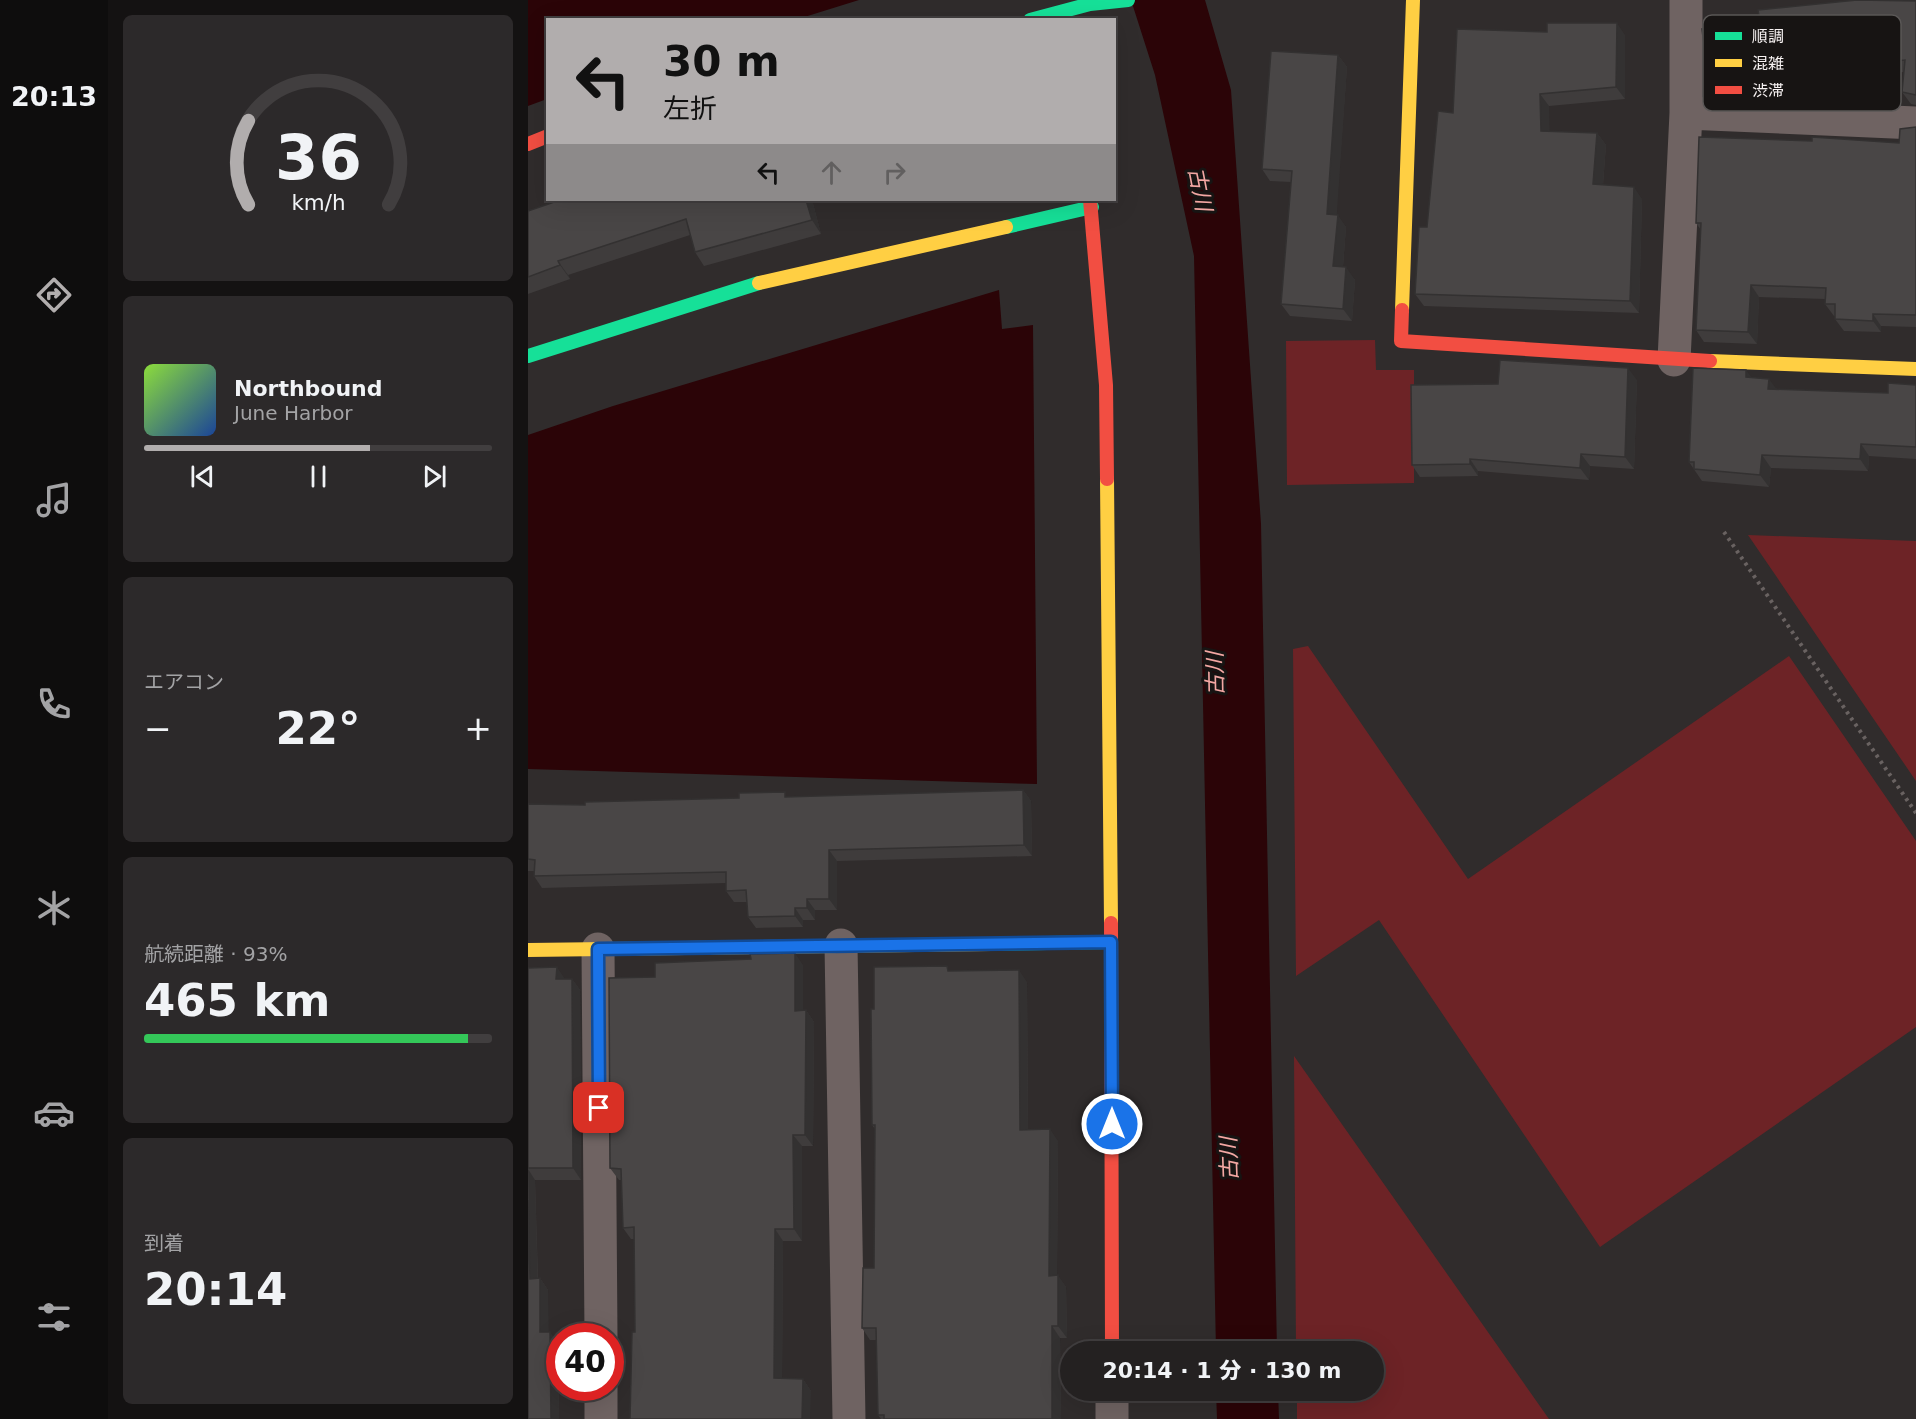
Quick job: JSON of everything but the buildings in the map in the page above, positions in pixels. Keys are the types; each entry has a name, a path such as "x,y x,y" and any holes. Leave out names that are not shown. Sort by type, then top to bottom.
{"street":[{"path":"1035,14 1128,0"},
{"path":"1413,0 1401,341 1674,360 1916,369"},
{"path":"1674,360 1686,113 1686,0"},
{"path":"1686,113 1916,123"},
{"path":"528,144 546,137"},
{"path":"528,356 748,286 1091,203 1106,385 1112,1341"},
{"path":"528,950 1111,942"},
{"path":"841,945 849,1419"},
{"path":"598,949 601,1323"},
{"path":"601,1401 601,1419"},
{"path":"1112,1401 1112,1419"}],"path":[{"path":"1724,532 1916,813"}],"shaded area":[{"path":"1375,340 1376,370 1414,370 1414,483 1287,485 1286,341"},
{"path":"1748,535 1916,541 1916,781"},
{"path":"1308,646 1468,879 1789,656 1916,841 1916,1027 1600,1247 1379,920 1296,976 1293,649"},
{"path":"1294,1056 1549,1419 1297,1419 1297,1401 1384,1401 1384,1341 1296,1341"}],"water":[{"path":"528,0 859,0 801,18 546,18 546,99 528,106"},
{"name":"古川","path":"1131,0 1205,0 1231,90 1261,524 1277,1341 1216,1341 1194,256 1155,75"},
{"path":"999,290 1002,329 1033,325 1037,784 528,769 528,435 613,406"},
{"path":"1216,1401 1278,1401 1279,1419 1217,1419"}],"traffic: fast":[{"path":"1038,18 1090,4 1128,0"},
{"path":"1006,227 1092,207"},
{"path":"528,356 759,283"},
{"path":"991,944 1111,942"}],"traffic: slow":[{"path":"1402,310 1413,0"},
{"path":"759,283 1006,227"},
{"path":"1710,361 1916,369"},
{"path":"1107,479 1111,923"},
{"path":"528,950 991,944"}],"traffic: jam":[{"path":"528,144 546,137"},
{"path":"1090,201 1106,385 1107,479"},
{"path":"1402,310 1401,341 1710,361"},
{"path":"1111,923 1112,1341"}],"route":[{"path":"599,1108 598,949 1111,942 1112,1124"}]}
